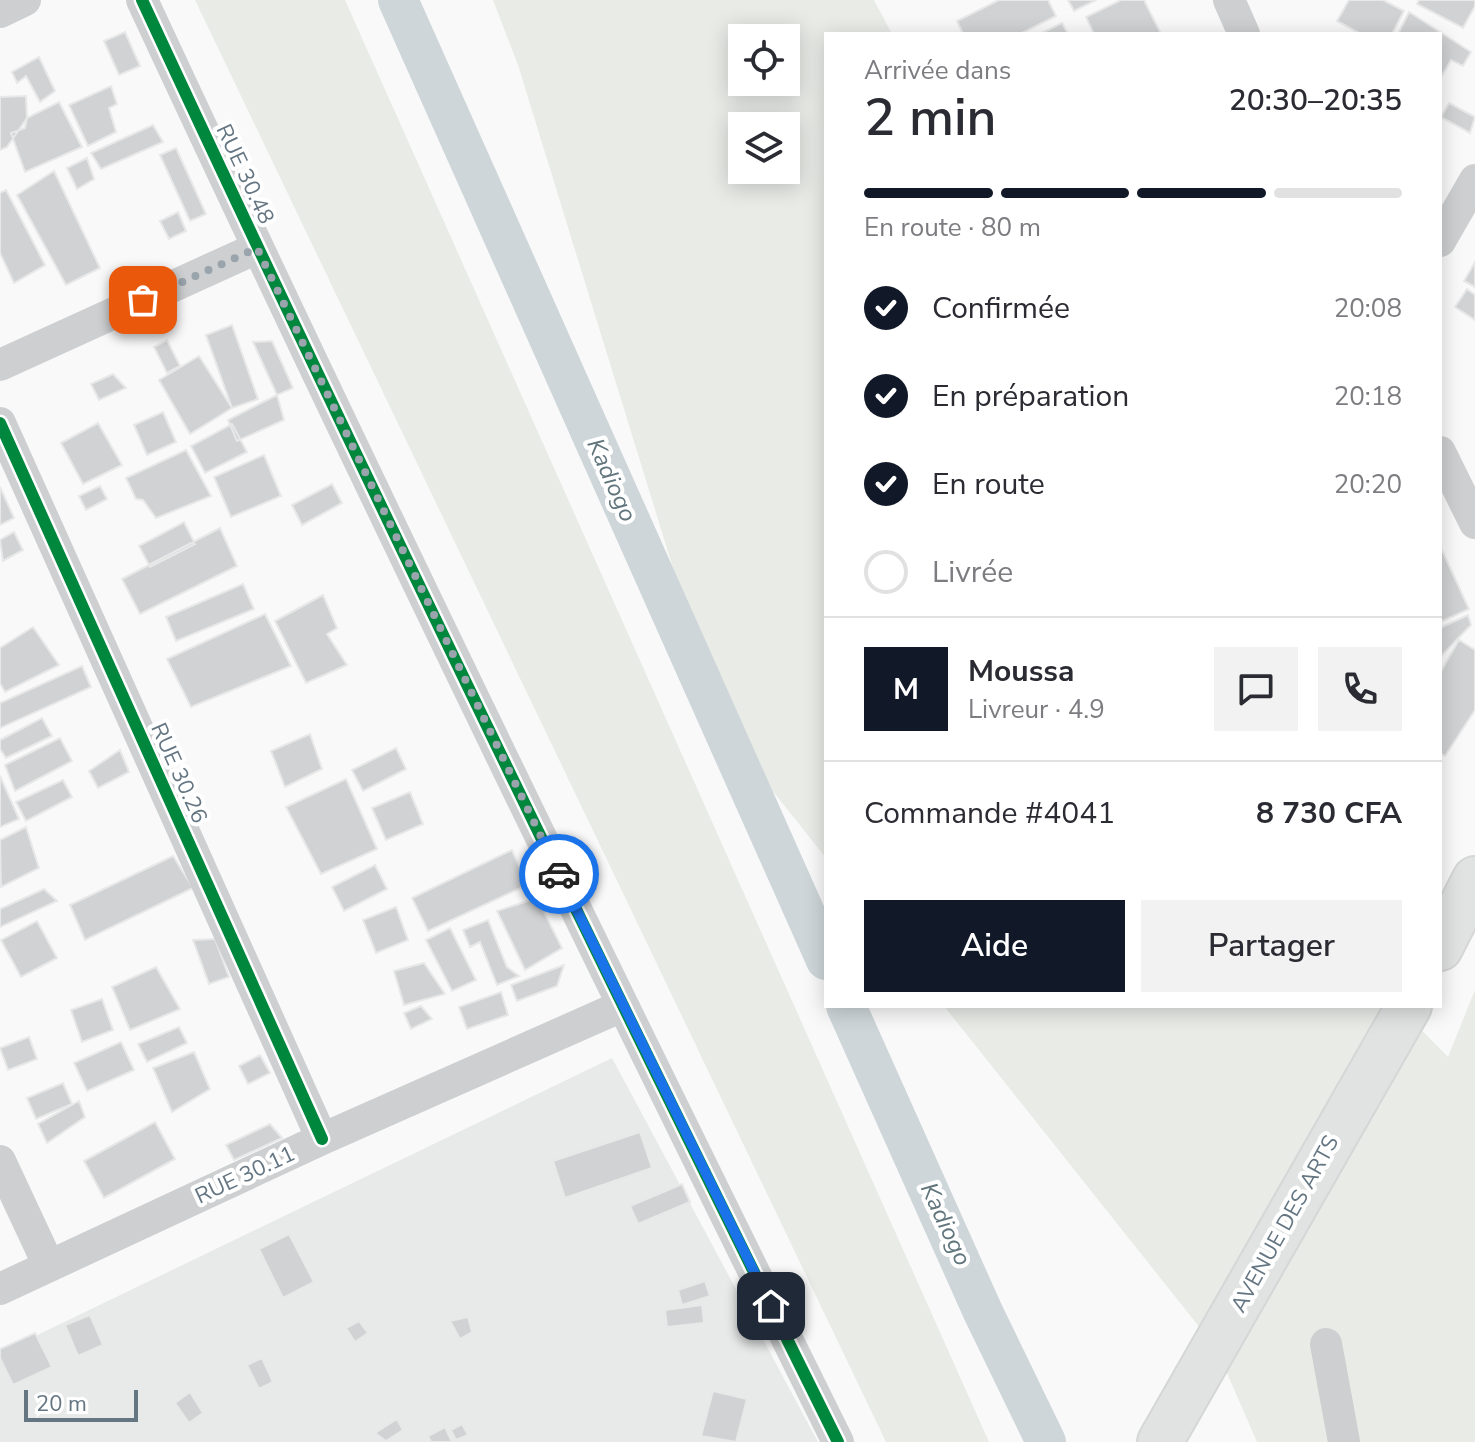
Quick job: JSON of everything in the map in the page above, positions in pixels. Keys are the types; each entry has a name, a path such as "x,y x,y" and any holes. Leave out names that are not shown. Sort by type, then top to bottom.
{"street":[{"path":"0,12 25,0"},
{"name":"RUE 30.48","path":"142,0 257,248 622,1006 838,1442"},
{"path":"1229,0 1243,32"},
{"path":"1442,238 1475,180"},
{"path":"0,365 257,248"},
{"name":"RUE 30.26","path":"0,423 322,1139"},
{"path":"1442,456 1475,523"},
{"path":"1442,944 1475,879"},
{"name":"RUE 30.11","path":"0,1289 322,1139 622,1006"},
{"name":"AVENUE DES ARTS","path":"1160,1442 1408,1008"},
{"path":"0,1161 49,1266"},
{"path":"1326,1344 1344,1442"}],"shaded area":[{"path":"195,0 345,0 989,1442 886,1442"},
{"path":"493,0 874,0 891,32 824,32 824,855 722,727 518,65"},
{"path":"1475,990 1475,1442 1257,1442 1216,1348 946,1008 1400,1008 1448,1057"},
{"path":"612,1058 818,1442 0,1442 0,1353"}],"building":[{"path":"999,0 1048,0 1056,16 1024,32 962,32 957,21"},
{"path":"1068,0 1096,0 1074,11"},
{"path":"1121,0 1144,0 1160,32 1093,32 1086,17"},
{"path":"1349,0 1383,0 1404,11 1393,32 1357,32 1337,21"},
{"path":"1419,0 1475,0 1475,6 1463,28 1417,4"},
{"path":"1409,12 1440,32 1399,32"},
{"path":"1062,23 1067,32 1044,32"},
{"path":"125,32 140,66 119,75 104,41"},
{"path":"1442,33 1471,52 1463,66 1451,60 1442,76"},
{"path":"39,57 55,91 40,102 26,76 17,83 12,72"},
{"path":"111,86 117,104 109,108 116,132 88,146 69,105"},
{"path":"26,96 27,118 7,147 0,150 0,97"},
{"path":"59,102 82,147 25,172 11,133 25,128 27,118"},
{"path":"1449,103 1475,117 1470,133 1442,118"},
{"path":"153,125 163,142 101,169 91,153"},
{"path":"176,148 206,214 190,221 160,155"},
{"path":"87,158 94,179 77,189 67,168"},
{"path":"54,171 100,268 66,285 17,195"},
{"path":"6,190 45,265 14,283 0,253 0,193"},
{"path":"178,212 186,231 169,239 160,221"},
{"path":"1475,262 1475,287 1464,281"},
{"path":"1467,289 1475,295 1475,320 1455,307"},
{"path":"232,325 258,399 232,408 206,335"},
{"path":"167,340 180,366 167,373 154,347"},
{"path":"272,341 293,388 277,395 253,342"},
{"path":"199,356 232,408 190,434 159,380"},
{"path":"113,374 126,388 99,400 91,384"},
{"path":"277,395 284,420 237,441 228,420"},
{"path":"163,412 176,442 147,455 134,425"},
{"path":"98,423 122,465 83,484 61,443"},
{"path":"232,424 247,452 205,473 191,446"},
{"path":"186,450 211,496 156,518 143,500 136,499 126,478"},
{"path":"264,455 281,496 231,517 214,477"},
{"path":"332,484 342,503 302,525 292,505"},
{"path":"100,486 107,499 86,510 79,496"},
{"path":"0,487 14,518 0,525"},
{"path":"184,522 195,544 150,567 139,546"},
{"path":"220,528 237,566 140,614 122,579"},
{"path":"14,532 23,550 3,561 0,540"},
{"path":"1442,550 1469,609 1442,621"},
{"path":"243,584 254,609 176,641 166,617"},
{"path":"323,595 337,628 327,634 347,665 306,683 275,621"},
{"path":"265,614 291,666 191,707 167,659"},
{"path":"1468,615 1471,625 1442,655 1442,627"},
{"path":"33,627 59,665 5,692 0,683 0,648"},
{"path":"1459,640 1475,650 1475,710 1445,756 1442,754 1442,670"},
{"path":"82,666 91,687 0,728 0,703"},
{"path":"42,718 52,736 6,758 0,749 0,740"},
{"path":"310,734 322,769 285,787 271,751"},
{"path":"60,738 72,761 15,791 5,765"},
{"path":"396,748 406,769 363,791 352,770"},
{"path":"120,750 129,772 98,788 89,771"},
{"path":"0,776 19,819 0,827"},
{"path":"346,779 377,849 321,874 286,807"},
{"path":"63,780 72,797 26,821 16,802"},
{"path":"410,792 423,824 386,840 372,808"},
{"path":"26,827 39,868 1,887 0,840"},
{"path":"512,850 527,885 428,931 412,898"},
{"path":"173,856 193,888 85,940 70,905"},
{"path":"375,865 387,889 344,911 332,887"},
{"path":"44,889 57,901 0,927 0,909"},
{"path":"537,898 562,948 525,970 497,911"},
{"path":"396,907 408,940 376,953 363,920"},
{"path":"488,920 507,967 519,976 497,985 480,942 470,947 463,930"},
{"path":"37,921 57,958 21,977 1,940"},
{"path":"450,928 476,980 452,991 426,940"},
{"path":"215,939 229,977 209,984 193,940"},
{"path":"424,963 445,994 404,1005 394,971"},
{"path":"564,965 557,986 517,1001 511,985"},
{"path":"156,967 180,1009 130,1030 112,987"},
{"path":"501,992 508,1015 467,1029 459,1007"},
{"path":"102,999 113,1030 82,1042 71,1010"},
{"path":"421,1006 432,1019 411,1029 404,1013"},
{"path":"179,1027 187,1043 147,1062 138,1044"},
{"path":"29,1037 37,1059 8,1070 0,1048"},
{"path":"121,1042 134,1070 87,1091 74,1063"},
{"path":"194,1052 210,1089 172,1112 153,1068"},
{"path":"260,1055 270,1073 248,1084 239,1066"},
{"path":"63,1083 72,1104 36,1119 27,1098"},
{"path":"79,1101 85,1117 47,1143 38,1124"},
{"path":"155,1122 175,1159 104,1198 84,1161"},
{"path":"270,1124 282,1138 234,1160 226,1145"},
{"path":"640,1132 652,1168 565,1198 553,1161"},
{"path":"682,1184 690,1202 638,1224 630,1206"},
{"path":"289,1234 314,1282 283,1298 259,1249"},
{"path":"705,1281 710,1296 682,1305 678,1290"},
{"path":"702,1305 704,1323 667,1327 665,1310"},
{"path":"90,1315 103,1345 78,1356 65,1325"},
{"path":"468,1317 472,1332 460,1339 450,1321"},
{"path":"359,1321 368,1333 355,1342 346,1328"},
{"path":"35,1333 52,1367 13,1385 0,1358 0,1349"},
{"path":"262,1358 273,1382 259,1389 247,1365"},
{"path":"713,1391 747,1399 736,1442 701,1436"},
{"path":"190,1392 203,1413 189,1423 175,1403"},
{"path":"397,1419 403,1430 386,1441 375,1433"},
{"path":"462,1424 468,1435 456,1440 451,1430"},
{"path":"445,1427 452,1442 431,1442 428,1436"}],"waterway":[{"name":"Kadiogo","path":"398,0 824,956"},
{"name":"Kadiogo","path":"847,1008 983,1312 1046,1442"}],"cycle path":[{"path":"142,0 486,723 838,1442"},
{"path":"0,423 322,1139"}],"way so far":[{"path":"143,300 257,248 559,874"}],"route":[{"path":"559,874 771,1306"}]}
